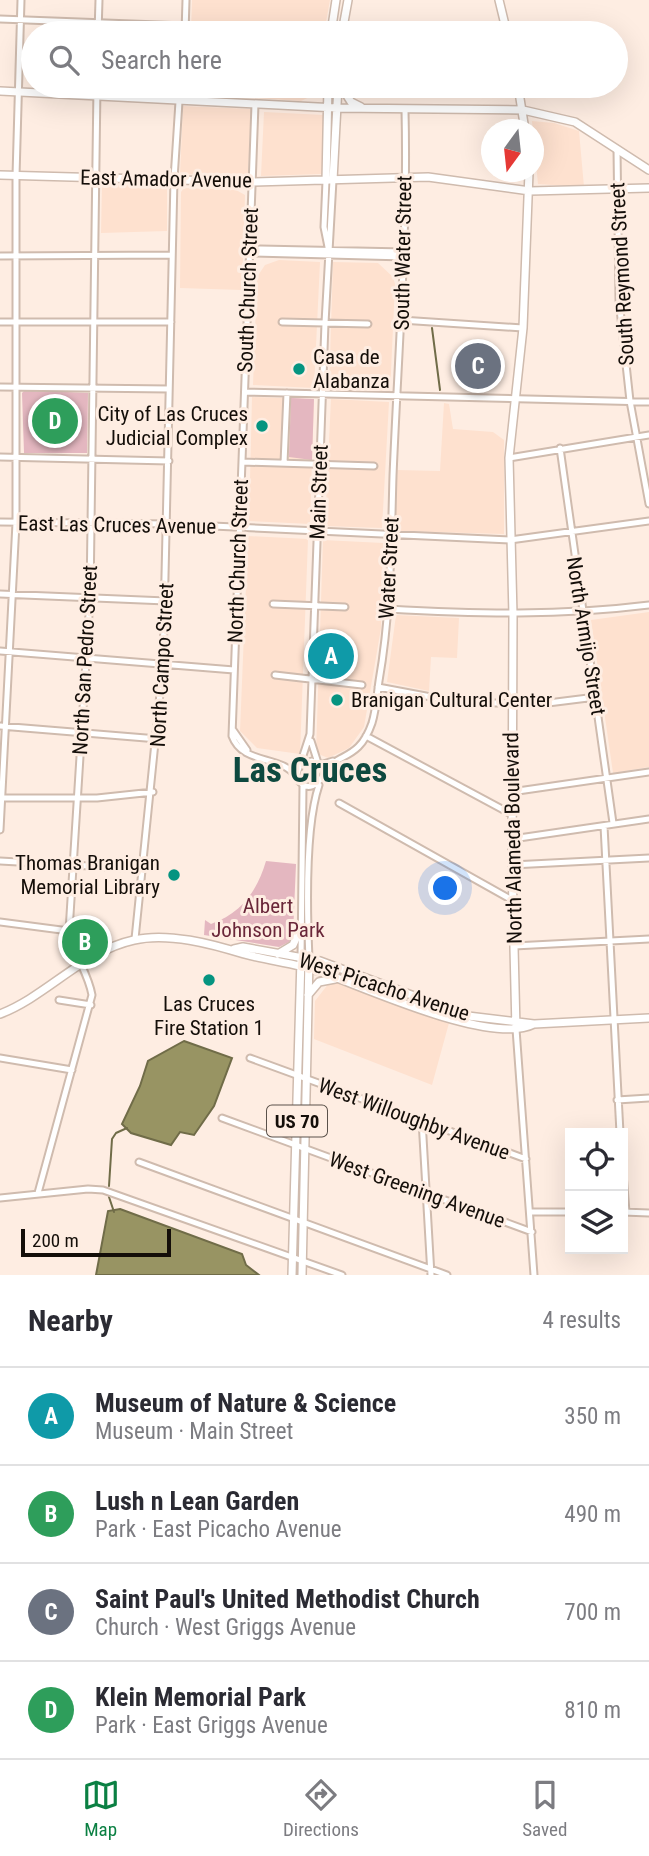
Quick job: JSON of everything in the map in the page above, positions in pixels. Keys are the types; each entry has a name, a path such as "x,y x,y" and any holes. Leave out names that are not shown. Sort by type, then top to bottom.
{"main road":[{"path":"332,21 336,0"},
{"path":"343,21 348,0"},
{"path":"499,0 504,21"},
{"path":"333,13 344,15"},
{"path":"0,91 21,92"},
{"path":"170,98 332,108 523,110 575,122 649,170"},
{"path":"330,98 330,181"},
{"path":"332,108 336,98"},
{"path":"348,98 365,108"},
{"path":"520,98 524,119"},
{"name":"East Amador Avenue","path":"0,175 251,182 405,177 446,178 486,187 530,191 649,188"},
{"name":"North Alameda Boulevard","path":"516,1025 512,900 513,615 509,458 523,328 530,182"},
{"path":"278,954 293,945 301,927"},
{"path":"0,1014 108,949 135,939 163,939 305,963 309,996"},
{"name":"West Picacho Avenue","path":"233,949 243,947 278,954 446,1010 516,1025"},
{"name":"West Picacho Avenue","path":"305,963 342,980 461,1021 516,1025 649,1018"},
{"name":"US 70","path":"302,1275 304,1221 301,1148 305,963"},
{"path":"309,996 319,982 330,978 342,980"},
{"name":"US 70","path":"302,1078 309,996"},
{"name":"US 70","path":"292,1275 294,1217 301,1148"}],"street":[{"path":"0,830 8,726 16,523 15,257 21,0"},
{"path":"98,21 99,0"},
{"path":"185,21 186,0"},
{"path":"0,19 46,21"},
{"name":"North San Pedro Street","path":"69,931 90,598 97,98"},
{"name":"North Campo Street","path":"135,939 153,792 163,664 169,524 174,180 179,99"},
{"name":"South Church Street","path":"245,391 255,104"},
{"name":"South Water Street","path":"398,397 405,255 405,110"},
{"name":"South Reymond Street","path":"617,147 620,300 630,401 639,436 649,504"},
{"name":"Main Street","path":"301,764 310,734 330,181"},
{"path":"249,252 260,249 405,255"},
{"path":"0,256 172,255"},
{"path":"401,320 523,328"},
{"path":"0,322 171,322"},
{"path":"282,322 368,324"},
{"path":"0,387 169,389"},
{"path":"245,391 649,402"},
{"name":"North Church Street","path":"233,730 245,391"},
{"path":"284,463 287,393"},
{"name":"Water Street","path":"366,736 372,722 388,609 398,397"},
{"path":"509,458 649,435"},
{"name":"North Armijo Street","path":"560,448 613,823"},
{"path":"0,457 169,461"},
{"path":"242,462 374,466"},
{"name":"East Las Cruces Avenue","path":"0,522 169,524 510,540 649,521"},
{"path":"0,594 166,601"},
{"path":"273,604 345,607"},
{"path":"388,609 513,615 583,614 649,606"},
{"path":"0,651 234,670"},
{"path":"275,675 362,685"},
{"path":"378,687 463,703 512,703 596,696"},
{"path":"0,726 158,739"},
{"path":"233,730 243,746 255,754 301,764 308,761 319,764 346,755 366,736"},
{"path":"233,730 233,740 246,753 289,768 303,786 306,799 301,927 305,963"},
{"name":"Main Street","path":"310,734 319,764"},
{"path":"303,786 312,787 320,782 330,766 358,750 366,736"},
{"path":"366,736 511,814"},
{"path":"296,777 301,764"},
{"path":"305,963 314,807 320,782 319,764"},
{"path":"511,792 649,772"},
{"path":"2,800 153,792"},
{"path":"339,803 512,900"},
{"path":"512,839 649,819"},
{"path":"604,826 620,1128"},
{"path":"512,865 649,858"},
{"path":"0,861 143,869"},
{"path":"0,922 69,931 71,945 90,978 91,1005 38,1193"},
{"path":"514,946 649,939"},
{"path":"59,1000 91,1005"},
{"name":"North Alameda Boulevard","path":"516,1025 534,1275"},
{"path":"0,1058 72,1070"},
{"name":"West Willoughby Avenue","path":"250,1058 526,1159"},
{"path":"617,1101 649,1098"},
{"name":"West Greening Avenue","path":"222,1118 531,1232"},
{"path":"422,1121 431,1272"},
{"path":"139,1162 294,1217 431,1272 447,1275"},
{"path":"0,1198 103,1190 342,1275"},
{"path":"531,1212 565,1212"},
{"path":"628,1212 649,1213"}],"shaded area":[{"path":"192,0 330,0 326,21 191,21"},
{"path":"252,98 307,98 301,101"},
{"path":"183,106 251,109 248,177 180,174"},
{"path":"264,112 324,115 322,174 261,176"},
{"path":"544,122 579,131 584,187 538,184 544,182"},
{"path":"102,184 167,187 167,231 101,233"},
{"path":"184,188 236,190 245,195 242,290 180,288 181,192"},
{"path":"279,260 320,262 314,388 253,385 257,277 265,265"},
{"path":"333,262 378,263 393,277 395,284 390,393 329,390"},
{"path":"252,397 314,399 310,524 249,521"},
{"path":"331,399 389,402 382,528 325,526"},
{"path":"444,403 449,404 453,429 493,432 504,440 504,534 397,531 395,528 397,470 440,471"},
{"path":"248,536 308,539 300,754 257,748 240,731"},
{"path":"323,540 383,543 381,628 364,727 349,748 328,758 316,753"},
{"path":"649,612 649,767 613,773 591,620"},
{"path":"396,615 459,618 457,658 431,657 429,691 387,682"},
{"path":"335,982 449,1023 432,1085 314,1039 315,1001 329,983"},
{"path":"184,1041 232,1058 214,1106 194,1135 180,1132 171,1145 131,1133 122,1124 140,1086 148,1061"},
{"path":"120,1209 242,1254 246,1265 259,1275 96,1275 108,1211"}],"green space":[{"path":"25,390 88,393 87,453 24,453 22,393"},
{"path":"291,398 314,399 312,460 289,457"},
{"name":"Albert Johnson Park","path":"266,861 296,864 293,934 289,942 279,947 204,935 205,920 211,924 222,919 247,900"}],"waterway":[{"path":"432,328 440,390"},
{"path":"109,1186 112,1139 116,1133 127,1128"},
{"path":"109,1197 114,1212"}],"place":[{"name":"Saint Paul's United Methodist Church","path":"478,366"},
{"name":"Casa de Alabanza","path":"299,369"},
{"name":"Klein Memorial Park","path":"55,421"},
{"name":"City of Las Cruces Judicial Complex","path":"262,426"},
{"name":"Museum of Nature & Science","path":"331,656"},
{"name":"Branigan Cultural Center","path":"337,700"},
{"name":"Thomas Branigan Memorial Library","path":"174,875"},
{"name":"Lush n Lean Garden","path":"85,942"},
{"name":"Las Cruces Fire Station 1","path":"209,980"}],"district":[{"name":"Las Cruces","path":"310,770"}]}
